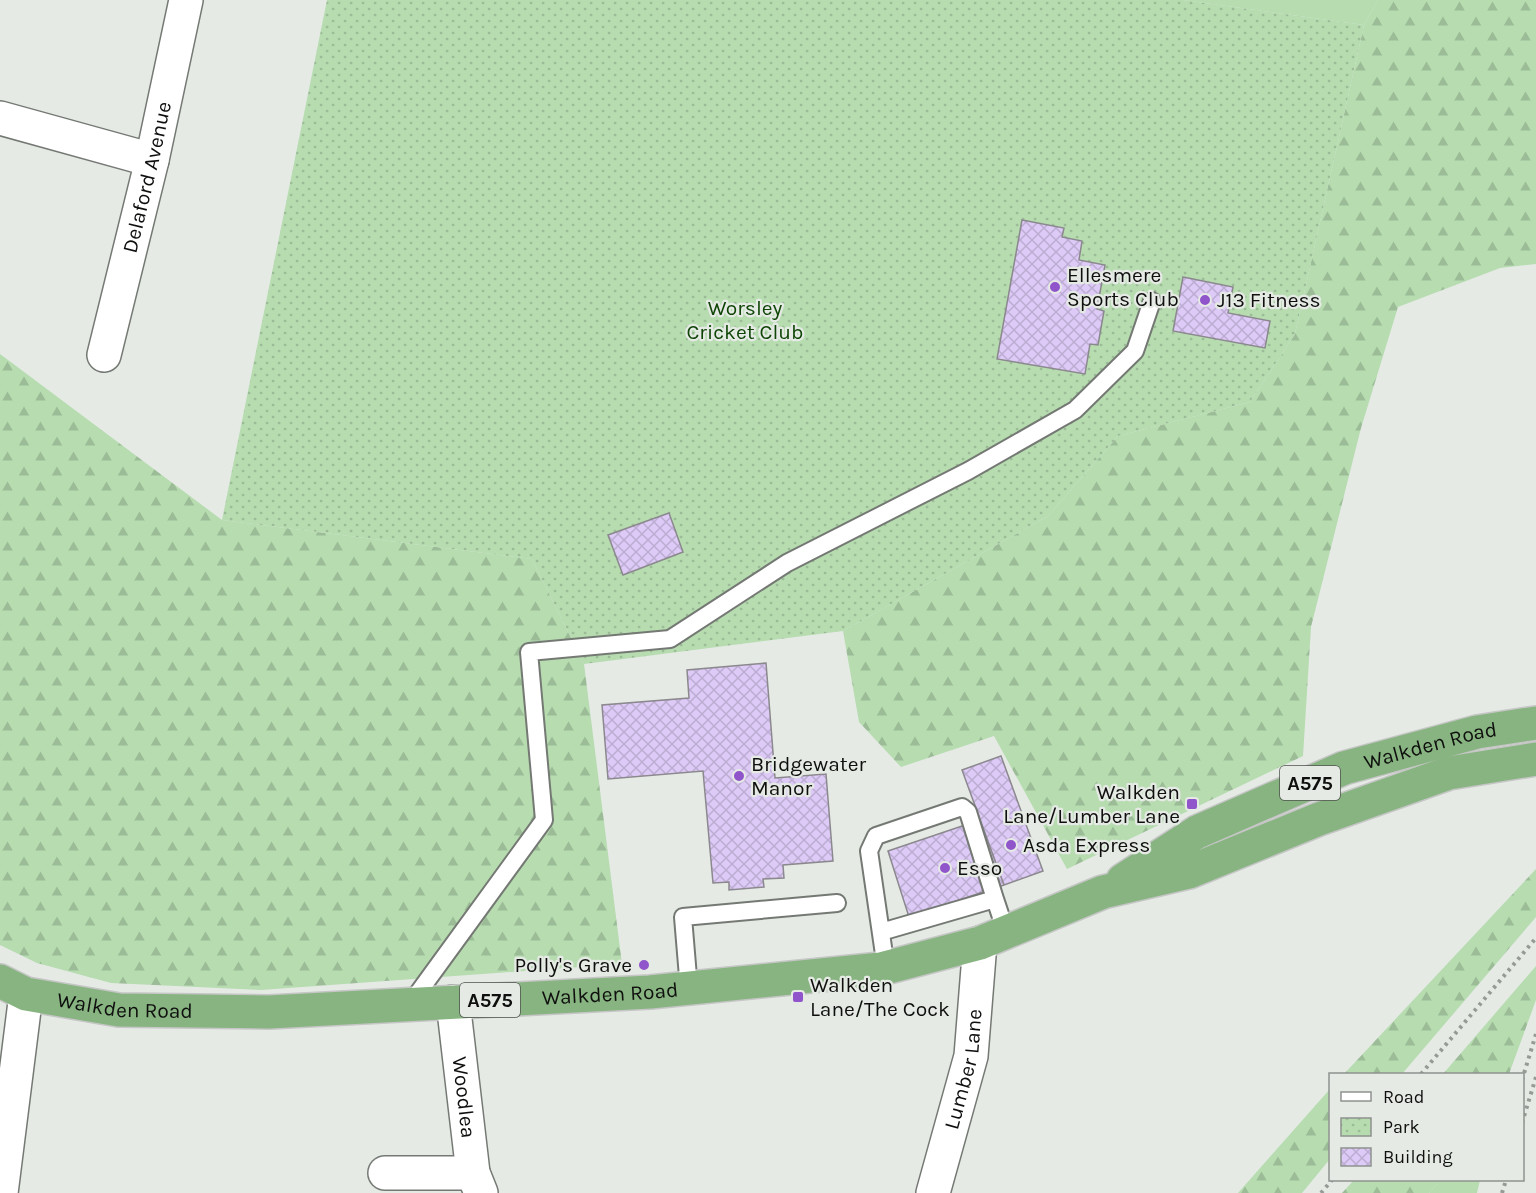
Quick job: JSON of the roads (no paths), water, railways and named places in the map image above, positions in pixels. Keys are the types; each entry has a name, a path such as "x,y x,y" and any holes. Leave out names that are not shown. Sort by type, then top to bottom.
{"highway":[{"name":"Walkden Road","path":"1103,892 1197,832 1344,768 1477,732 1536,723"},
{"name":"Walkden Road","path":"13,988 119,1010 269,1012 689,989 886,968 993,938 1103,892 1189,872 1319,819 1449,773 1536,759"}],"street":[{"name":"Delaford Avenue","path":"105,355 152,160 186,0"},
{"path":"0,118 152,160"},
{"name":"Lumber Lane","path":"933,1193 971,1056 993,938"},
{"path":"1,1193 13,988"},
{"name":"Woodlea","path":"453,1002 477,1183"},
{"path":"385,1173 477,1183"}],"lane":[{"path":"410,1004 544,820 529,652 670,639 787,563 968,471 1075,410 1135,351 1152,301"},
{"path":"886,968 869,851 876,836 962,807 968,812 995,899 993,938"},
{"path":"881,932 995,899"},
{"path":"689,989 683,917 837,903"}],"place":[{"name":"Ellesmere Sports Club","path":"1055,287"},
{"name":"J13 Fitness","path":"1205,300"},
{"name":"Bridgewater Manor","path":"739,776"},
{"name":"Walkden Lane/Lumber Lane","path":"1192,804"},
{"name":"Asda Express","path":"1011,845"},
{"name":"Esso","path":"945,868"},
{"name":"Polly's Grave","path":"644,965"},
{"name":"Walkden Lane/The Cock","path":"798,997"}],"park label":[{"name":"Worsley Cricket Club","path":"745,320"}]}
